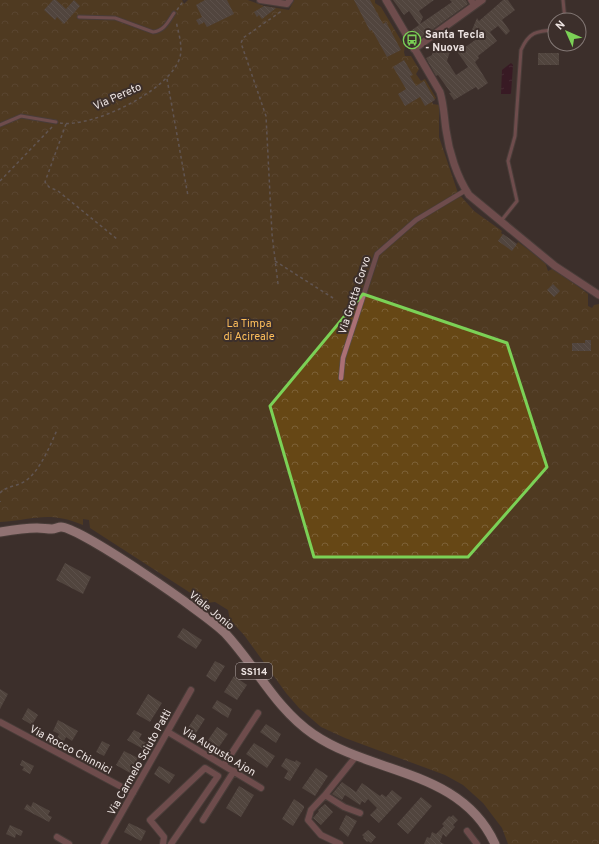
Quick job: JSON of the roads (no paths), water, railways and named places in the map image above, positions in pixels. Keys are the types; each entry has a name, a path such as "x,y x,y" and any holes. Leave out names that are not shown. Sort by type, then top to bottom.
{"main road":[{"name":"Viale Jonio","path":"0,532 37,528 53,529 61,527 83,534 213,622 225,632 288,715 315,736 357,755 430,783 453,795 474,814 495,844"}],"street":[{"path":"260,0 289,2"},
{"path":"386,0 440,92 448,142 466,190 474,200 570,277 599,296"},
{"path":"414,49 473,3 482,0"},
{"name":"Via Grotta Corvo","path":"341,378 343,358 377,254 416,220 466,190"},
{"name":"Via Carmelo Sciuto Patti","path":"104,844 191,690"},
{"path":"224,765 258,713"},
{"name":"Via Rocco Chinnici","path":"0,722 133,793"},
{"name":"Via Augusto Ajon","path":"168,732 261,788"},
{"path":"340,844 322,835 308,820 311,810 357,755"},
{"path":"163,844 164,837 150,820 205,768 218,776 171,844"},
{"path":"203,820 234,771"},
{"path":"325,795 344,807 360,812"},
{"path":"467,831 477,844"},
{"path":"57,837 69,844"}],"lane":[{"path":"563,0 564,12"},
{"path":"79,17 115,18 153,32 159,32 164,28 174,13"},
{"path":"501,221 517,201 518,197 508,167 508,161 515,136 521,50 524,44 534,33 538,30 547,30"},
{"path":"0,126 21,116 56,122"}],"water":[{"path":"511,63 513,65 511,94 501,94 502,70"}],"place":[{"name":"Santa Tecla - Nuova","path":"412,40"}],"park label":[{"name":"La Timpa di Acireale","path":"249,329"}]}
